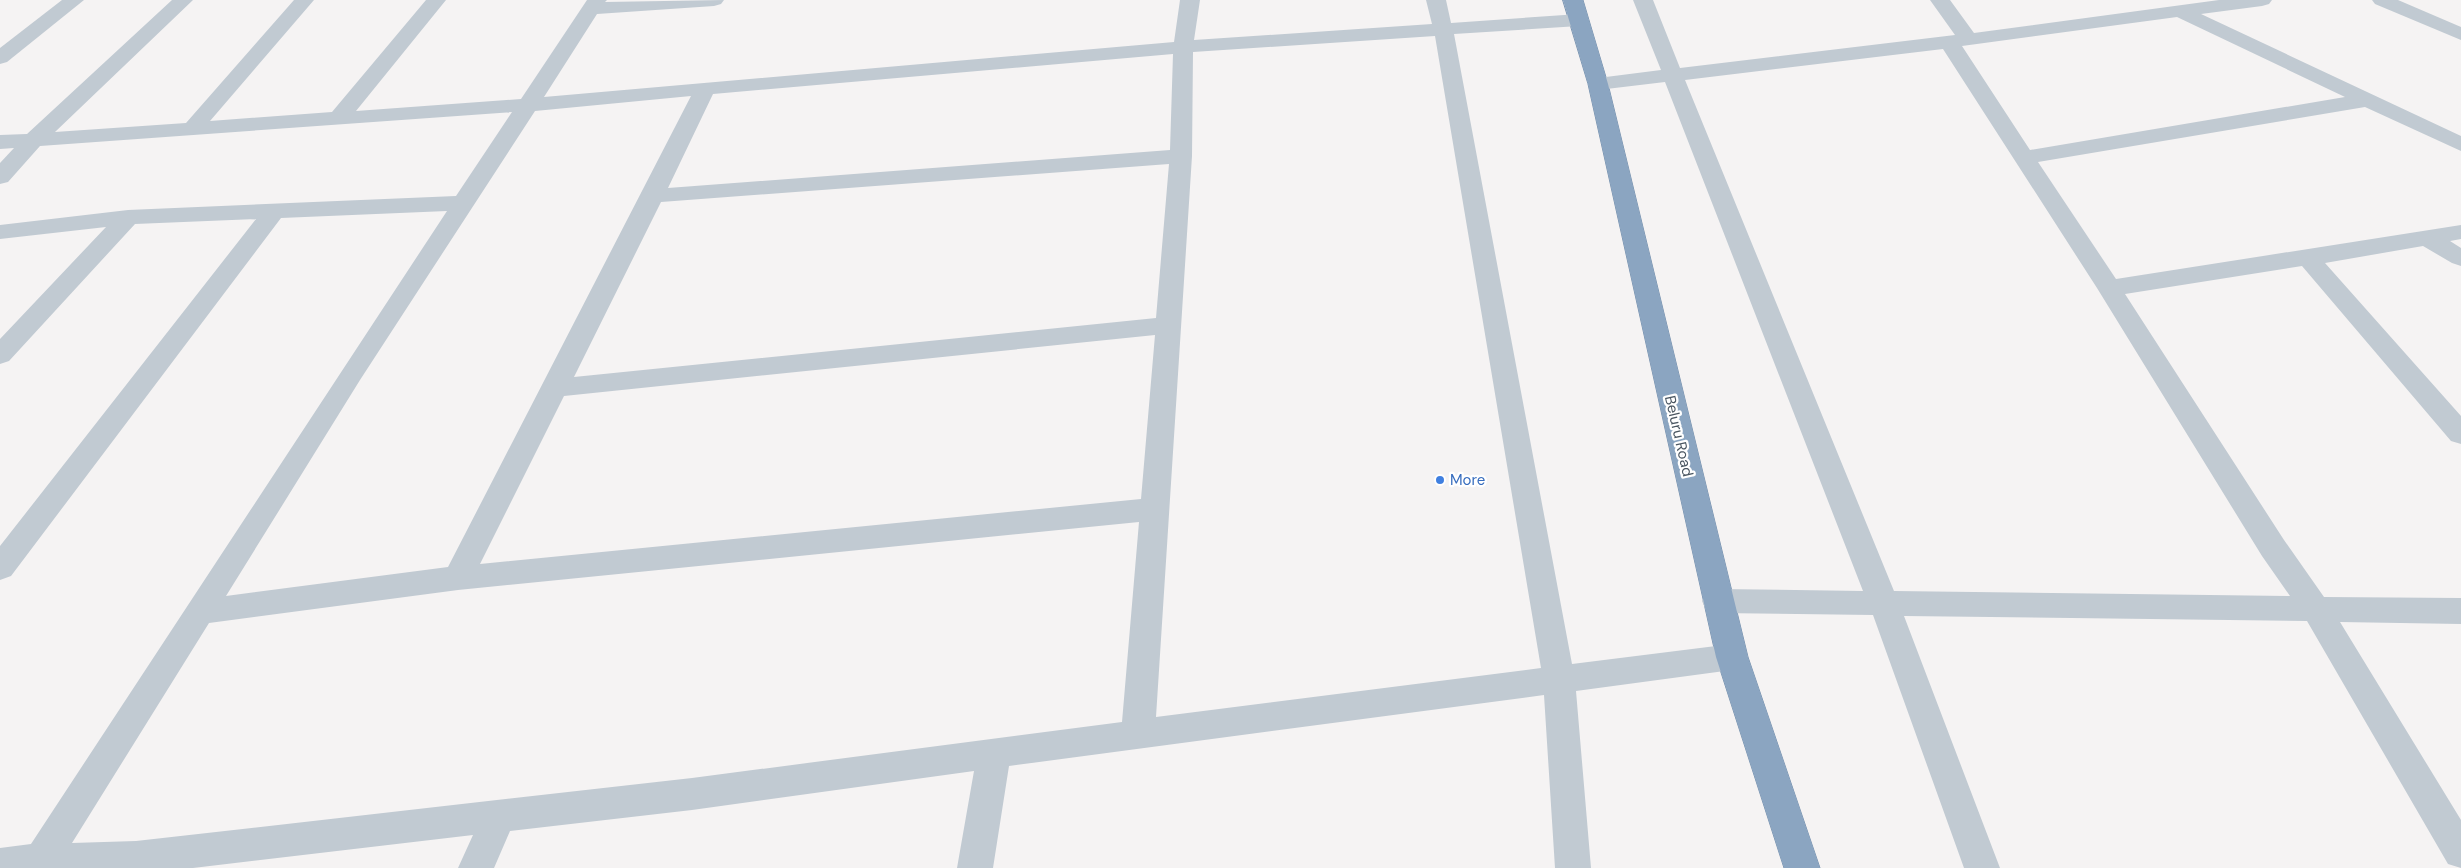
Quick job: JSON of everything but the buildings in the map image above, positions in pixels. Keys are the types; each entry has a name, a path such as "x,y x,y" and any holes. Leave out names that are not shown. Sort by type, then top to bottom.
{"highway":[{"name":"Beluru Road","path":"1576,10 1598,84 1717,601 1732,657 1802,868"}],"street":[{"path":"0,58 74,0"},
{"path":"0,177 32,141 183,0"},
{"path":"191,130 304,0"},
{"path":"338,119 436,0"},
{"path":"39,864 351,374 595,4 714,0"},
{"path":"1138,734 1181,156 1183,47 1190,0"},
{"path":"1436,0 1451,64 1558,679 1573,868"},
{"path":"1643,0 1884,604 1982,868"},
{"path":"1940,0 1958,41 2024,158 2109,288 2273,548 2317,611 2461,852"},
{"path":"1598,84 1958,41 2262,0"},
{"path":"2382,0 2461,34"},
{"path":"0,142 528,105 1183,47 1442,29 1576,10"},
{"path":"2179,11 2461,144"},
{"path":"458,578 653,196 705,89"},
{"path":"2024,158 2367,100"},
{"path":"653,196 1181,156"},
{"path":"0,232 128,218 464,203"},
{"path":"0,568 274,211"},
{"path":"0,355 128,218"},
{"path":"2109,288 2308,258 2461,232"},
{"path":"2427,238 2461,258"},
{"path":"2308,258 2461,434"},
{"path":"555,388 1168,325"},
{"path":"199,612 458,578 1155,509"},
{"path":"1717,601 2461,612"},
{"path":"0,865 136,858 692,794 1732,657"},
{"path":"975,868 994,753"},
{"path":"476,868 500,816"}],"place":[{"name":"More","path":"1440,480"}]}
